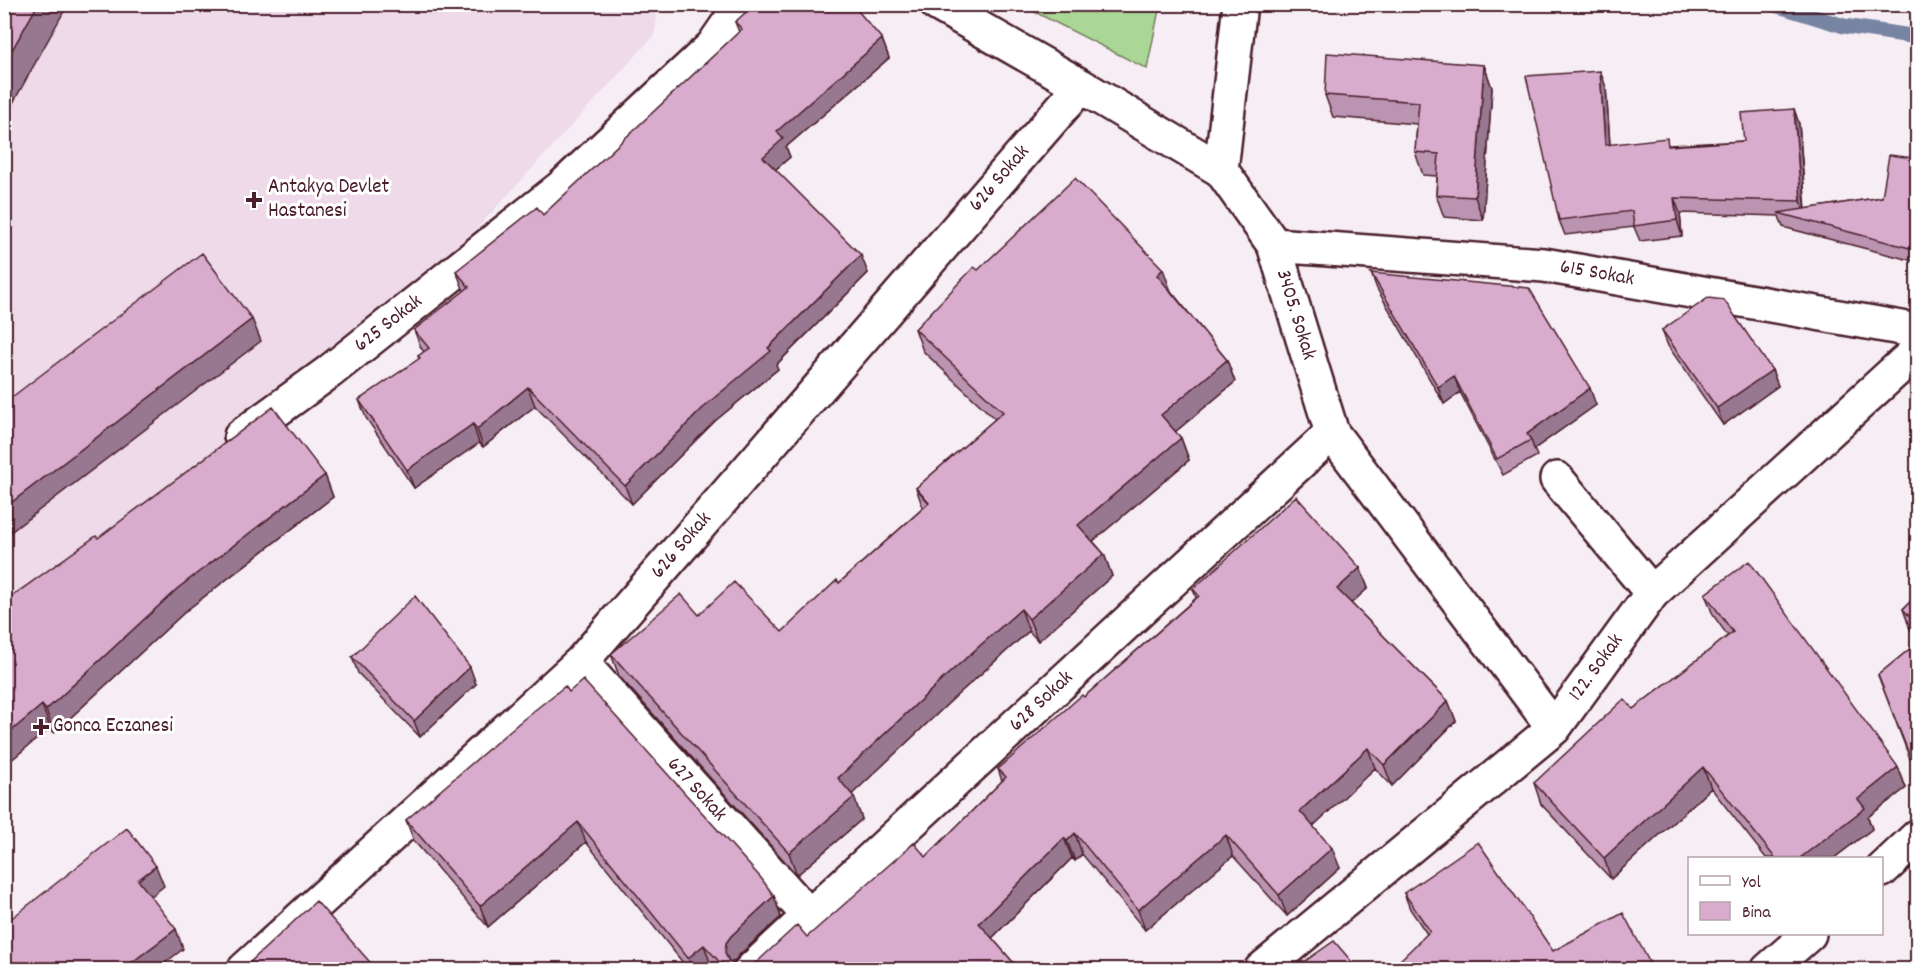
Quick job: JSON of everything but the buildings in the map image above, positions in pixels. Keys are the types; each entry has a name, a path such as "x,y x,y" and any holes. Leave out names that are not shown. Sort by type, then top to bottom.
{"street":[{"name":"625 Sokak","path":"215,455 329,372 563,186 713,46 742,4"},
{"name":"3405. Sokak","path":"938,4 1081,86 1221,171 1274,245 1332,433 1554,728"},
{"path":"1221,171 1240,4"},
{"name":"626 Sokak","path":"244,969 581,662 1081,86"},
{"name":"615 Sokak","path":"1274,245 1544,265 1917,331"},
{"name":"122. Sokak","path":"1261,969 1554,728 1652,593 1917,350"},
{"name":"628 Sokak","path":"752,969 1332,433"},
{"path":"1557,479 1652,593"},
{"name":"627 Sokak","path":"581,662 810,917"},
{"path":"1883,868 1917,836"},
{"path":"1768,969 1807,935"}],"shaded area":[{"name":"Antakya Devlet Hastanesi","path":"5,5 659,5 654,36 352,364 5,602"}],"green space":[{"path":"1021,5 1160,5 1147,69"}],"waterway":[{"path":"1772,4 1844,26 1918,37"}],"place":[{"name":"Antakya Devlet Hastanesi","path":"254,200"},
{"name":"Gonca Eczanesi","path":"41,727"}]}
